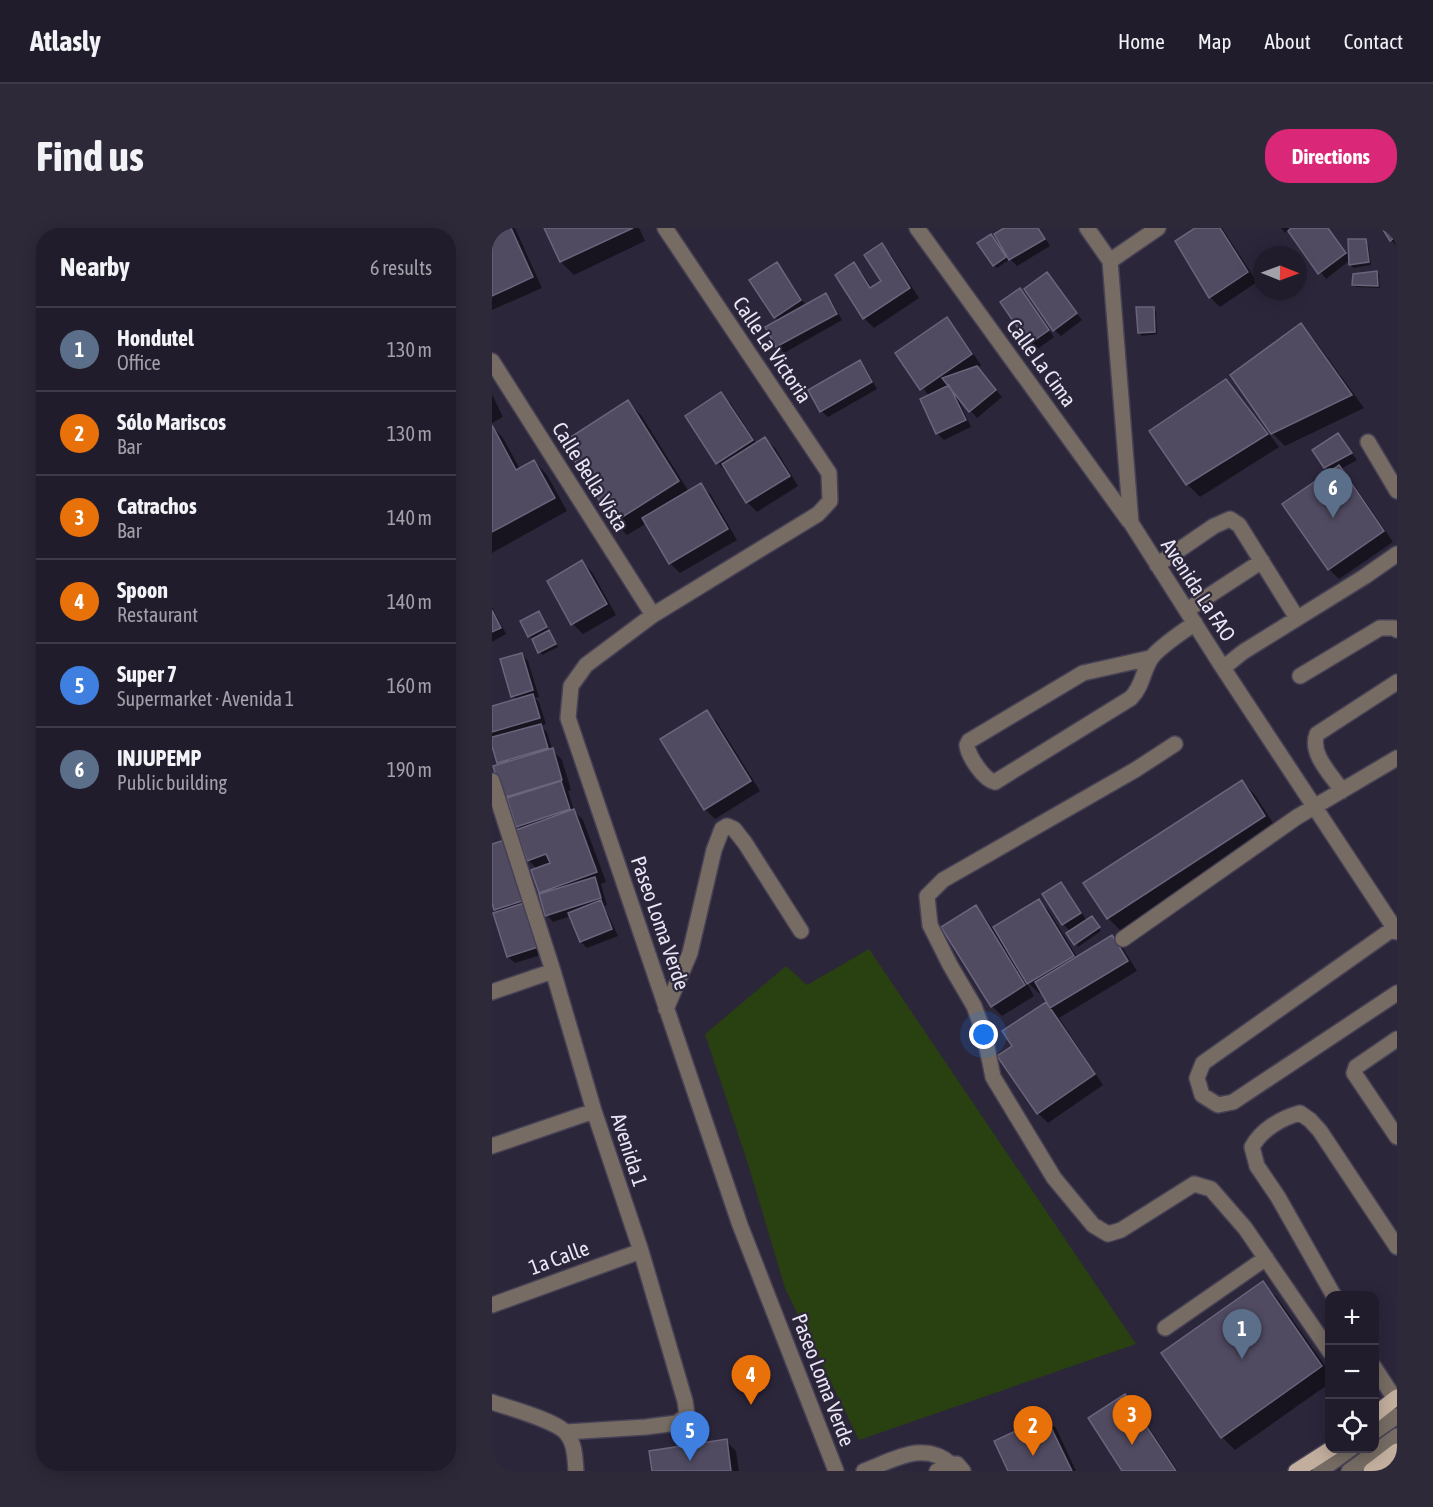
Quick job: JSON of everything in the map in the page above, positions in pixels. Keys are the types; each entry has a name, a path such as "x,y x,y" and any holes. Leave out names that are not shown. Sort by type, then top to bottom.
{"main road":[{"path":"1379,1411 1396,1398"},
{"path":"1371,1471 1397,1451"},
{"path":"1296,1471 1325,1453"}],"street":[{"name":"Calle La Victoria","path":"664,228 829,473 830,501"},
{"name":"Calle La Cima","path":"916,228 1131,523"},
{"path":"1087,228 1110,261 1158,228"},
{"name":"Avenida La FAO","path":"1110,261 1131,523 1223,669 1396,930"},
{"name":"Calle Bella Vista","path":"492,361 653,615"},
{"path":"1368,442 1397,491"},
{"name":"Paseo Loma Verde","path":"830,501 818,514 653,615 586,665 571,686 568,718 740,1225 836,1471"},
{"path":"1157,565 1215,526 1230,519 1239,525 1297,618"},
{"path":"1223,669 1244,652 1397,554"},
{"path":"1150,658 1139,689 1131,698 995,782 988,780 968,751 969,741 1069,680 1090,670 1150,658 1181,632 1191,617 1262,561"},
{"path":"1300,676 1380,628 1397,630"},
{"path":"1342,791 1315,751 1313,742 1317,734 1397,682"},
{"path":"1175,744 1135,770 944,880 927,896 930,925 974,1006 984,1033 993,1077 1054,1178 1093,1226 1108,1234 1121,1230 1194,1184 1211,1189 1245,1228 1325,1346"},
{"path":"1123,939 1315,806 1397,758"},
{"name":"Avenida 1","path":"492,781 553,971 594,1111 641,1251 686,1401 687,1415 677,1423 566,1432"},
{"path":"666,1009 690,953 714,850 722,829 727,826 734,829 740,836 801,931"},
{"path":"492,834 507,829"},
{"path":"1396,930 1203,1063 1197,1078 1202,1095 1218,1105 1233,1102 1397,993"},
{"path":"492,992 553,971"},
{"path":"1397,1039 1356,1067 1354,1072 1397,1137"},
{"path":"492,1146 594,1111"},
{"path":"1331,1291 1278,1197 1257,1166 1252,1147 1257,1137 1266,1130 1287,1116 1300,1113 1311,1120 1397,1247"},
{"name":"1a Calle","path":"492,1305 641,1251"},
{"path":"1165,1328 1266,1258"},
{"path":"1379,1374 1396,1398"},
{"path":"492,1402 554,1424 566,1432 573,1445 576,1471"},
{"path":"1379,1429 1397,1416"},
{"path":"1349,1471 1397,1436"},
{"path":"864,1471 917,1452 932,1452 957,1467"},
{"path":"1320,1471 1346,1453"},
{"path":"937,1471 957,1467"}],"green space":[{"path":"869,949 1136,1344 859,1440 785,1288 748,1164 705,1034 786,966 807,985"}],"building":[{"path":"492,228 511,228 533,277 492,296"},
{"path":"544,228 633,228 560,262"},
{"path":"1004,228 1038,228 1045,239 1009,260 994,234"},
{"path":"1195,228 1220,228 1248,272 1209,298 1175,241"},
{"path":"1291,228 1328,228 1346,253 1318,274 1307,258 1307,246 1298,246 1288,231"},
{"path":"1382,228 1397,228 1397,235 1390,241"},
{"path":"991,234 1006,257 993,266 977,243"},
{"path":"1348,239 1366,239 1369,262 1349,265"},
{"path":"882,243 910,288 863,319 835,275 854,262 870,288 881,281 864,255"},
{"path":"777,262 801,300 774,318 749,280"},
{"path":"1377,271 1378,286 1352,285 1353,274"},
{"path":"1047,272 1077,313 1053,331 1024,289"},
{"path":"1020,288 1049,330 1029,344 1000,302"},
{"path":"826,293 837,314 776,347 765,327"},
{"path":"1136,307 1154,307 1155,332 1138,333"},
{"path":"947,317 972,354 920,390 895,353"},
{"path":"1301,323 1352,395 1271,434 1230,375"},
{"path":"860,360 872,382 820,412 808,390"},
{"path":"977,366 996,390 969,412 942,378"},
{"path":"1226,379 1268,434 1186,485 1149,431"},
{"path":"949,385 966,420 936,434 920,399"},
{"path":"721,392 753,440 716,464 685,416"},
{"path":"628,400 679,481 613,523 563,442"},
{"path":"492,425 516,470 534,460 555,498 492,532"},
{"path":"1338,433 1352,453 1324,468 1312,450"},
{"path":"765,437 790,476 746,503 722,464"},
{"path":"1339,465 1384,531 1328,570 1282,504"},
{"path":"701,483 728,529 669,564 642,518"},
{"path":"582,560 607,604 571,625 547,581"},
{"path":"492,610 501,628 492,632"},
{"path":"539,611 547,627 528,637 520,621"},
{"path":"549,630 556,644 538,653 532,639"},
{"path":"522,653 533,690 511,697 500,659"},
{"path":"533,694 540,718 492,732 492,706"},
{"path":"707,710 751,781 704,810 660,739"},
{"path":"541,724 548,748 497,763 492,737"},
{"path":"553,748 562,780 502,798 493,766"},
{"path":"1242,780 1265,816 1107,919 1083,883"},
{"path":"561,781 570,809 516,827 507,798"},
{"path":"574,809 597,872 539,893 531,870 550,863 546,854 527,861 516,830"},
{"path":"505,840 525,900 494,910 492,844"},
{"path":"595,877 601,898 545,916 539,894"},
{"path":"1061,882 1081,913 1062,925 1042,894"},
{"path":"1039,899 1074,956 1027,984 993,927"},
{"path":"601,900 612,929 580,942 568,913"},
{"path":"524,903 538,947 507,957 493,913"},
{"path":"976,905 1025,985 991,1007 941,927"},
{"path":"1092,916 1100,927 1074,945 1066,933"},
{"path":"1112,935 1128,961 1050,1008 1035,982"},
{"path":"1046,1002 1095,1074 1037,1114 997,1056 1012,1046 1002,1031"},
{"path":"1263,1281 1322,1366 1221,1438 1161,1353"},
{"path":"1125,1394 1176,1471 1122,1471 1088,1418"},
{"path":"1046,1417 1072,1471 1008,1471 994,1441"},
{"path":"727,1439 731,1471 652,1471 649,1451"}],"place":[{"name":"INJUPEMP","path":"1333,518"},
{"name":"Hondutel","path":"1242,1359"},
{"name":"Spoon","path":"751,1405"},
{"name":"Catrachos","path":"1132,1445"},
{"name":"Sólo Mariscos","path":"1033,1456"},
{"name":"Super 7","path":"690,1461"}]}
